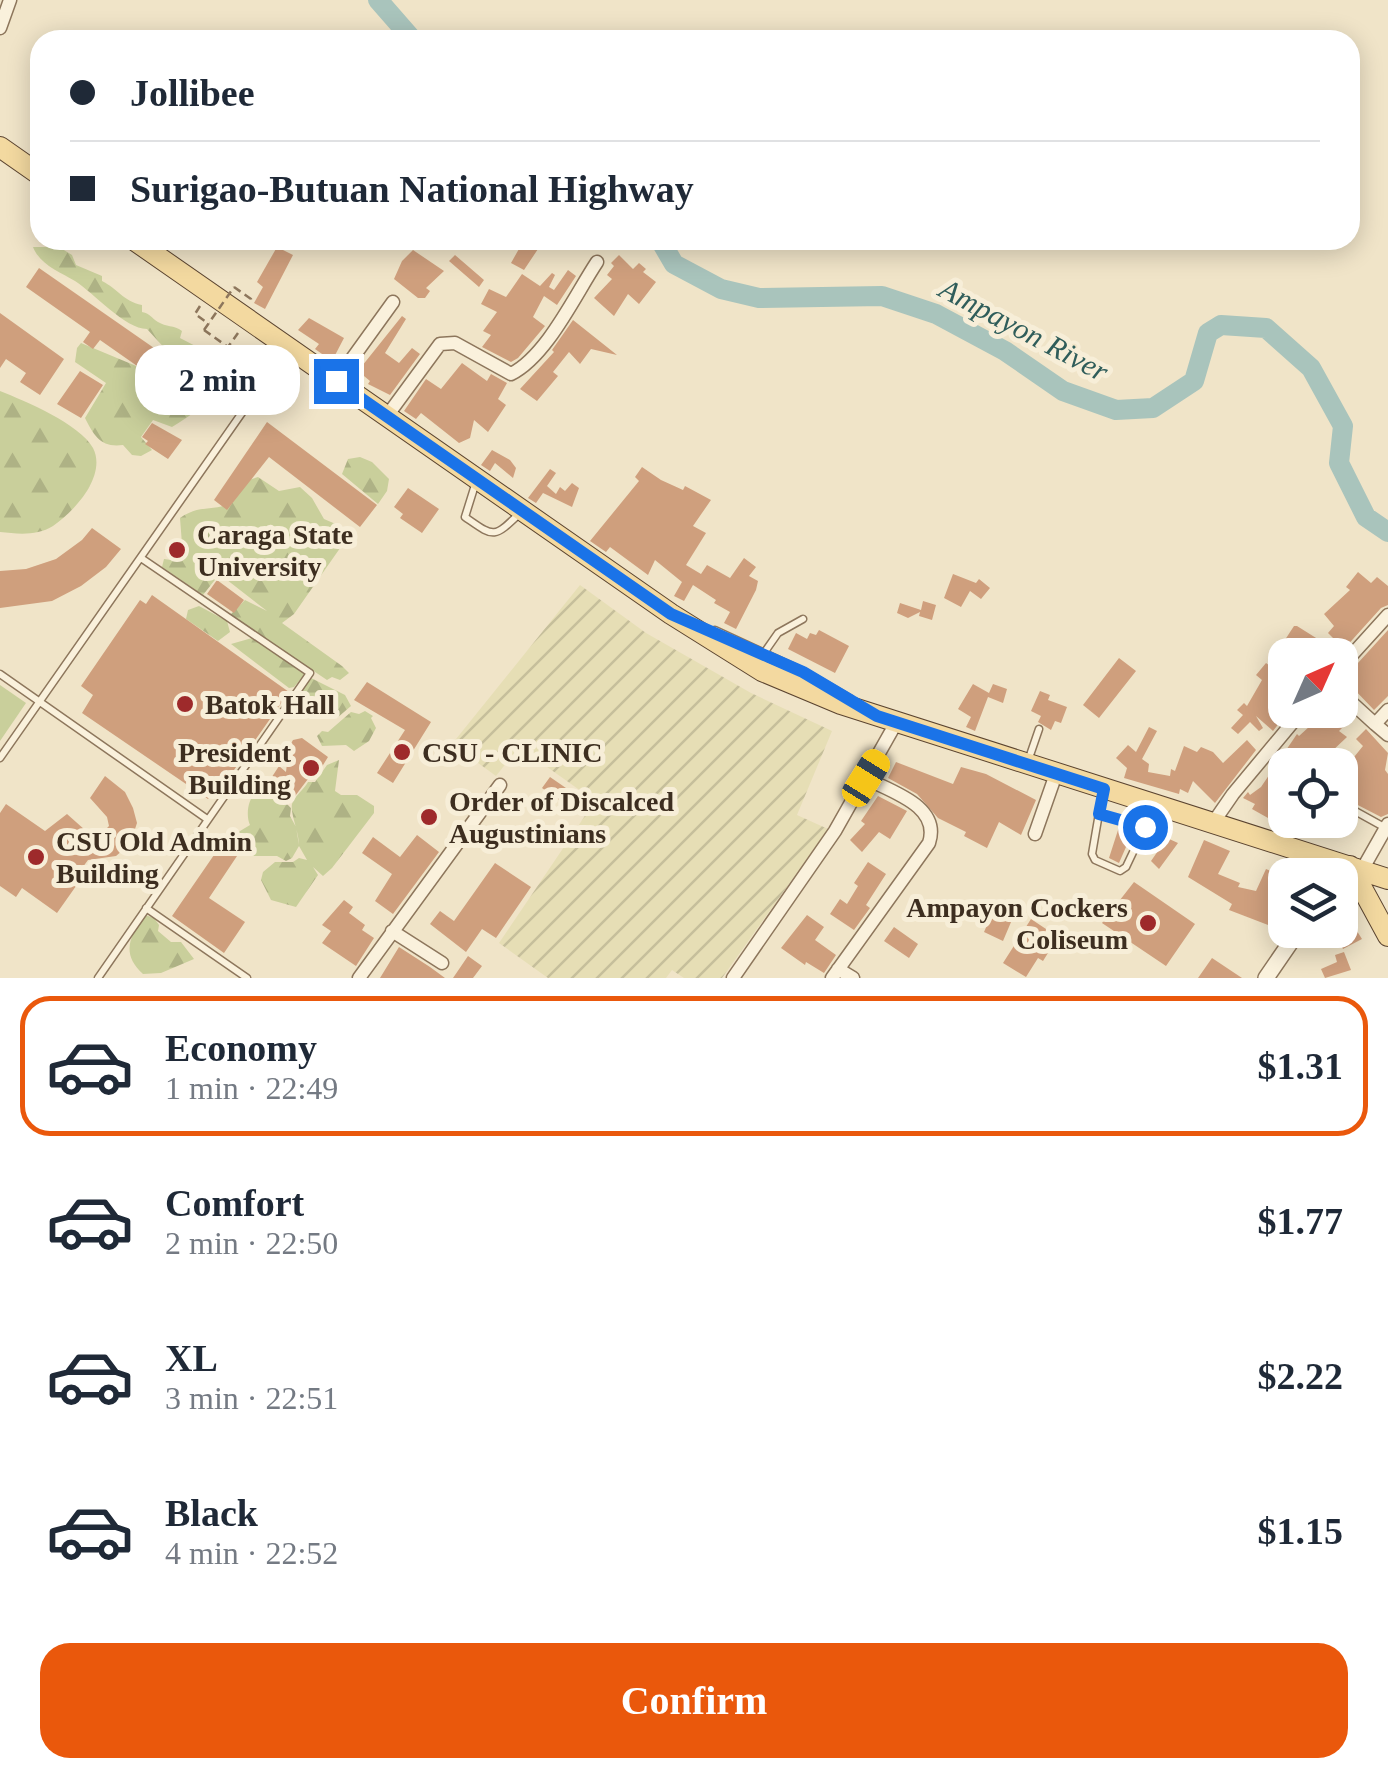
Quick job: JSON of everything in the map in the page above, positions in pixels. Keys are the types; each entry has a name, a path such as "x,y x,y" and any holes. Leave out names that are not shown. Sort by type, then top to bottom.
{"main road":[{"path":"0,147 30,168"},
{"path":"151,250 249,309 288,348 671,614 762,671 886,720 1316,858"},
{"path":"1358,872 1388,879"},
{"path":"1358,886 1388,936"}],"street":[{"path":"0,28 10,0"},
{"path":"387,416 440,344 455,343 511,374 520,370 546,340 597,262"},
{"path":"336,381 393,302"},
{"path":"1358,648 1388,615"},
{"path":"1358,708 1388,735"},
{"path":"1376,724 1388,710"},
{"path":"734,978 835,831 866,778 886,720"},
{"path":"1214,823 1288,728"},
{"path":"1035,834 1056,774"},
{"path":"853,978 835,974 930,843 933,830 922,809 866,778"},
{"path":"359,978 500,785"},
{"path":"1358,858 1386,829"},
{"path":"392,932 442,963"},
{"path":"1266,978 1287,948"}],"lane":[{"path":"0,758 288,348"},
{"path":"477,479 465,517 491,535 498,534 523,510"},
{"path":"98,978 310,673 140,558"},
{"path":"671,614 764,653 886,720"},
{"path":"764,653 778,633 803,619"},
{"path":"0,674 208,819"},
{"path":"1027,765 1039,728"},
{"path":"1104,789 1092,854 1095,860 1120,871 1126,867 1155,805"},
{"path":"1358,813 1386,829"},
{"path":"1099,814 1145,827"},
{"path":"146,908 246,978"}],"path":[{"path":"234,287 249,309 228,347 204,330 234,287"},
{"path":"195,314 209,324"}],"shaded area":[{"path":"580,585 646,633 751,693 832,731 797,815 828,829 722,978 684,978 672,970 666,978 548,978 499,943 595,801 519,747 496,776 452,744"}],"green space":[{"path":"34,250 64,250 72,255 76,265 102,276 102,281 142,305 142,312 182,331 180,338 207,352 223,369 246,376 246,389 231,402 220,392 221,386 169,353 147,329 110,310"},
{"path":"81,343 141,368 150,362 168,362 211,392 200,407 172,427 153,420 141,437 152,450 141,456 132,455 123,445 109,445 99,439 85,418 106,383 75,362"},
{"path":"0,391 76,430 93,448 96,458 92,481 79,502 53,526 40,531 0,532"},
{"path":"360,457 372,462 389,479 387,491 378,504 342,474 348,459"},
{"path":"258,477 279,491 300,487 324,519 352,531 294,614 282,623 349,673 340,680 327,680 230,615 245,600 267,611 213,569 218,576 203,595 162,567 164,559 171,560 171,549 185,548 180,518 232,503 242,482"},
{"path":"199,606 227,621 230,632 218,641 186,619 188,610"},
{"path":"252,638 305,674 294,687 289,688 231,644"},
{"path":"309,677 345,695 351,706 337,718 321,706 310,719 304,717 294,703"},
{"path":"0,685 26,703 0,741"},
{"path":"365,711 373,716 376,728 369,741 354,751 346,745 322,746 317,736 322,731 328,732 351,712"},
{"path":"339,760 335,791 357,795 374,806 374,813 332,868 323,876 313,867 318,875 296,907 271,900 261,880 263,872 275,862 307,860 299,846 286,861 277,856 254,856 233,840 235,834 250,825 250,800 258,791 276,794 291,808 290,816 296,826 292,808 295,799 327,765"},
{"path":"145,915 154,918 158,931 171,942 181,942 194,959 161,973 143,974 132,959 130,945"}],"building":[{"path":"275,250 293,255 265,309 254,303 263,287 257,282"},
{"path":"413,250 444,271 426,288 430,291 425,298 418,298 394,279 402,261"},
{"path":"518,250 537,250 524,270 511,263"},
{"path":"455,255 484,280 479,287 449,261"},
{"path":"619,255 633,269 639,263 646,269 643,272 656,282 639,304 628,294 614,316 594,298 612,279 607,275"},
{"path":"39,268 154,348 140,368 100,340 93,349 83,342 90,332 26,287"},
{"path":"568,270 576,276 557,305 544,296 533,317 545,326 518,358 511,362 482,347 491,335 483,331 497,312 481,304 489,289 506,297 522,274 540,286 552,273 555,275 549,287 554,290"},
{"path":"0,313 64,359 40,395 20,382 26,373 6,359 0,368"},
{"path":"402,316 406,319 385,353 399,363 412,348 420,354 390,395 368,384 370,381 358,371"},
{"path":"309,318 344,338 332,361 315,349 319,344 298,330"},
{"path":"573,320 617,355 591,349 580,364 569,352 553,372 558,376 537,401 520,389 554,352"},
{"path":"462,363 487,381 491,374 507,383 498,399 506,405 488,432 474,420 470,438 459,443 421,413 416,419 404,411 426,379 441,389"},
{"path":"80,371 103,385 81,418 57,404"},
{"path":"267,422 377,505 360,527 269,457 227,510 214,500"},
{"path":"152,423 182,440 168,459 145,444 148,441 142,437"},
{"path":"492,450 516,468 513,478 495,463 490,471 481,465"},
{"path":"642,467 661,480 683,490 685,486 711,500 693,526 706,533 686,565 701,574 707,565 730,578 744,558 756,567 749,576 758,581 756,590 736,629 724,623 730,612 693,585 684,601 674,596 682,582 655,560 648,575 610,547 606,552 590,541 639,481 635,477"},
{"path":"550,469 556,473 547,486 556,494 560,487 565,491 572,483 579,488 572,507 543,493 536,503 528,498"},
{"path":"408,488 439,509 422,533 400,518 403,514 394,507"},
{"path":"92,528 121,549 106,567 52,601 0,608 0,571 26,569 56,559"},
{"path":"1358,572 1371,583 1377,577 1388,586 1388,605 1354,638 1333,638 1328,633 1334,626 1324,614 1350,590 1346,587"},
{"path":"953,574 976,583 979,579 990,588 981,599 970,591 961,607 944,598"},
{"path":"217,580 244,600 234,613 207,594"},
{"name":"Batok Hall","path":"152,595 289,692 215,797 212,794 208,799 82,713 93,695 81,686 140,600 146,604"},
{"path":"923,601 936,605 932,620 919,616 920,612 908,618 897,613 900,603 921,610"},
{"path":"1297,626 1316,638 1286,638"},
{"path":"819,630 849,646 835,673 788,649 796,633 807,639"},
{"path":"1388,630 1388,696 1374,710 1358,693 1358,663"},
{"path":"1119,658 1136,671 1099,718 1083,705"},
{"path":"1268,664 1268,727 1256,716 1263,728 1259,731 1250,722 1238,734 1231,728 1243,715 1237,710 1244,703 1247,706 1262,680 1256,675"},
{"name":"CSU - CLINIC","path":"367,682 431,722 393,783 377,773 405,730 354,700"},
{"path":"973,684 989,693 993,684 1007,689 1003,703 988,697 975,731 966,727 971,717 958,709"},
{"path":"1040,691 1050,695 1048,700 1067,707 1061,723 1055,721 1051,730 1038,722 1041,716 1031,711"},
{"path":"1149,727 1157,731 1142,759 1149,764 1148,772 1170,776 1184,746 1197,752 1201,747 1213,752 1223,763 1247,740 1256,750 1215,803 1193,781 1188,793 1180,789 1179,794 1124,778 1127,768 1116,758 1128,745 1136,752"},
{"path":"1308,728 1342,728 1339,731 1347,737 1335,748 1287,748"},
{"path":"1366,729 1388,753 1388,814 1381,817 1358,805 1358,752 1363,746 1356,739"},
{"path":"302,738 328,757 315,778 311,775 289,804 268,783 279,766 286,772 289,747 293,740"},
{"path":"896,762 953,784 961,767 986,774 1036,800 1021,835 999,822 987,848 938,818 917,794 888,778"},
{"path":"105,776 125,792 133,808 137,823 130,844 116,856 88,860 77,875 81,879 57,913 22,888 16,897 0,886 0,813 6,804 45,831 67,814 85,830 102,833 109,826 107,817 90,798"},
{"path":"550,777 579,797 571,809 542,788"},
{"path":"1268,777 1268,818 1243,798 1261,787"},
{"path":"878,796 907,811 890,839 879,832 862,852 850,840 865,824 861,821"},
{"path":"1119,827 1133,831 1119,863 1109,858"},
{"path":"417,835 439,852 393,914 375,901 392,874 362,853 373,837 400,857"},
{"path":"1167,838 1178,843 1159,869 1151,861"},
{"path":"225,839 241,850 209,898 245,922 224,953 172,916"},
{"path":"1204,840 1230,851 1218,874 1240,883 1238,887 1256,891 1268,870 1268,925 1229,910 1232,904 1188,877"},
{"path":"868,862 886,874 854,930 830,914 840,899 847,904 858,886 854,883"},
{"path":"495,863 531,887 496,938 482,929 466,952 430,924 440,911 454,921"},
{"name":"Ampayon Cockers Coliseum","path":"1134,882 1195,924 1166,966 1102,923"},
{"path":"344,900 353,907 349,913 365,925 362,930 374,938 356,966 322,943 331,931 322,925"},
{"path":"995,907 1014,915 1003,941 984,932"},
{"path":"807,915 824,927 815,940 836,955 824,973 781,948"},
{"path":"1031,919 1058,937 1043,961 1038,958 1026,977 1003,963"},
{"path":"894,927 918,944 909,958 884,941"},
{"path":"399,947 430,967 445,978 380,978"},
{"path":"1344,952 1351,970 1325,978 1321,969 1337,962 1335,955"},
{"path":"468,956 482,966 473,978 453,978"},
{"path":"1212,958 1242,978 1198,978"}],"waterway":[{"name":"Ampayon River","path":"378,0 404,30"},
{"name":"Ampayon River","path":"666,250 674,264 721,289 759,298 882,296 936,314 1005,351 1063,391 1116,410 1153,408 1194,381 1208,333 1221,325 1266,328 1311,368 1343,426 1339,463 1366,517 1388,532"}],"place":[{"name":"Caraga State University","path":"177,550"},
{"name":"Batok Hall","path":"185,704"},
{"name":"CSU - CLINIC","path":"402,752"},
{"name":"President Building","path":"311,768"},
{"name":"Order of Discalced Augustinians","path":"429,817"},
{"name":"CSU Old Admin Building","path":"36,857"},
{"name":"Ampayon Cockers Coliseum","path":"1148,923"}],"route":[{"path":"336,381 671,614 803,672 877,716 1104,789 1099,814 1145,827"}]}
